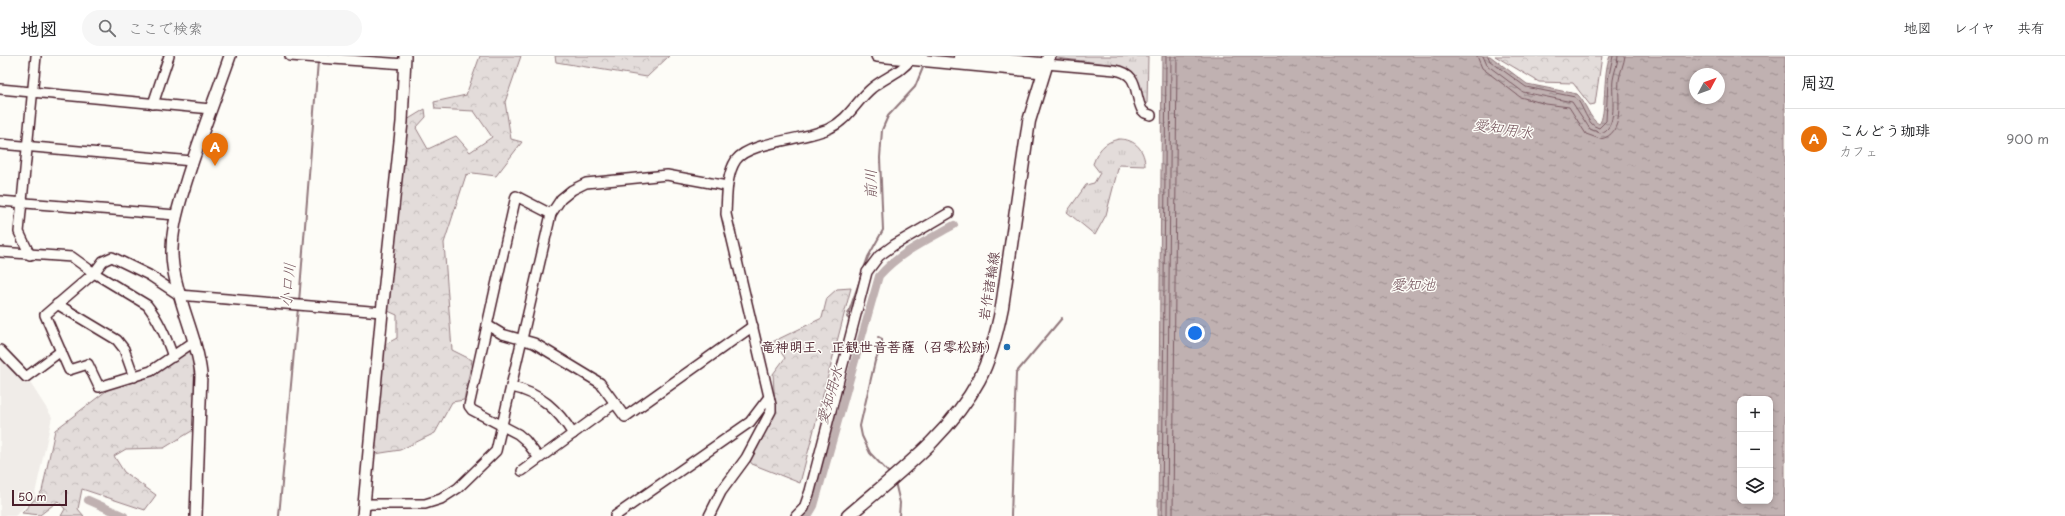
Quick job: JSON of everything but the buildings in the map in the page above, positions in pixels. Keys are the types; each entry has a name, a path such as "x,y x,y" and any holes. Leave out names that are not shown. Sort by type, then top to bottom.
{"main road":[{"name":"岩作諸輪線","path":"848,516 940,433 958,414 980,379 991,352 1002,307 1029,122 1046,64"}],"street":[{"path":"30,255 19,232 29,147 36,56"},
{"path":"153,104 169,56"},
{"path":"196,516 201,374 200,358 179,295 172,266 171,244 176,215 192,161 230,56"},
{"path":"290,56 405,60 402,122 363,511"},
{"path":"877,56 911,59 1046,64"},
{"path":"960,56 1125,72 1134,82 1142,110 1145,113 1151,114"},
{"path":"709,516 721,492 746,458 771,411 753,326 726,214 727,186 736,160 748,150 829,129 847,116 872,88 905,68 911,59"},
{"path":"0,89 211,110"},
{"path":"0,144 192,161"},
{"path":"363,511 371,504 425,504 450,494 496,451 503,428 521,339 551,214 561,199 572,190 586,183 667,175 727,186"},
{"path":"539,458 525,440 472,410 469,406 516,196 551,214"},
{"path":"0,201 176,215"},
{"path":"796,516 804,508 810,491 867,272 879,256 894,245 949,213"},
{"path":"0,252 72,257 94,273 147,305 154,313 164,332 173,357"},
{"path":"195,341 151,371 99,387 88,364 69,370 45,315 94,273 104,261 112,257 149,275 179,295 382,312"},
{"path":"57,304 117,340 124,349 134,377"},
{"path":"487,325 502,334 534,343 600,383 625,417 753,326"},
{"path":"0,350 26,377 61,351"},
{"path":"512,387 537,395 547,402 566,422 573,434"},
{"path":"615,516 750,422 769,398"},
{"path":"522,471 615,403"}],"shaded area":[{"path":"0,353 29,381 52,417 34,498 15,516 0,516"}],"green space":[{"path":"480,56 521,56 505,102 511,139 522,142 496,176 473,173 466,175 444,243 452,350 472,360 464,400 452,402 435,433 400,450 375,454 384,345 397,338 397,315 388,311 407,120 425,109 426,117 416,128 428,149 456,136 470,152 492,137 474,111 435,109 434,102 466,95"},
{"path":"555,56 669,56 647,77 556,62"},
{"path":"1056,56 1148,56 1147,104 1140,95 1132,74 1126,69 1118,65 1056,58"},
{"path":"1495,56 1602,56 1595,104 1590,105 1573,83 1539,82"},
{"path":"1119,139 1130,141 1138,147 1143,155 1145,166 1119,165 1106,215 1095,235 1067,212 1086,185 1094,183 1100,173 1093,164 1099,151 1109,142"},
{"path":"851,288 800,483 752,464 750,461 775,406 773,374 785,358 777,347 763,352 762,347 822,318 827,298 837,289"},
{"path":"188,350 192,351 196,392 195,429 164,448 126,449 114,456 124,472 156,495 145,510 82,489 78,509 84,516 61,516 65,509 58,501 40,515 22,513 42,491 55,430 110,388"}],"water":[{"name":"愛知池","path":"1162,56 1490,56 1527,84 1577,94 1593,118 1599,124 1603,113 1606,73 1610,56 1785,56 1785,516 1158,516"}],"waterway":[{"name":"小口川","path":"299,302 318,61"},
{"name":"前川","path":"849,319 847,317 868,257 883,230 880,158 882,130 888,116 915,87 924,65"},
{"name":"愛知用水","path":"808,516 814,506 879,276 895,260 954,225"},
{"name":"小口川","path":"279,516 298,308"},
{"path":"1011,516 1016,373 1062,318"},
{"name":"前川","path":"878,337 882,339 882,347 875,361 860,426 862,436 870,453 890,474"},
{"name":"前川","path":"895,482 900,503 899,516"},
{"name":"愛知用水","path":"88,500 124,516"}],"place":[{"name":"こんどう珈琲","path":"215,166"},
{"name":"竜神明王、正観世音菩薩（召零松跡）","path":"1007,347"}]}
